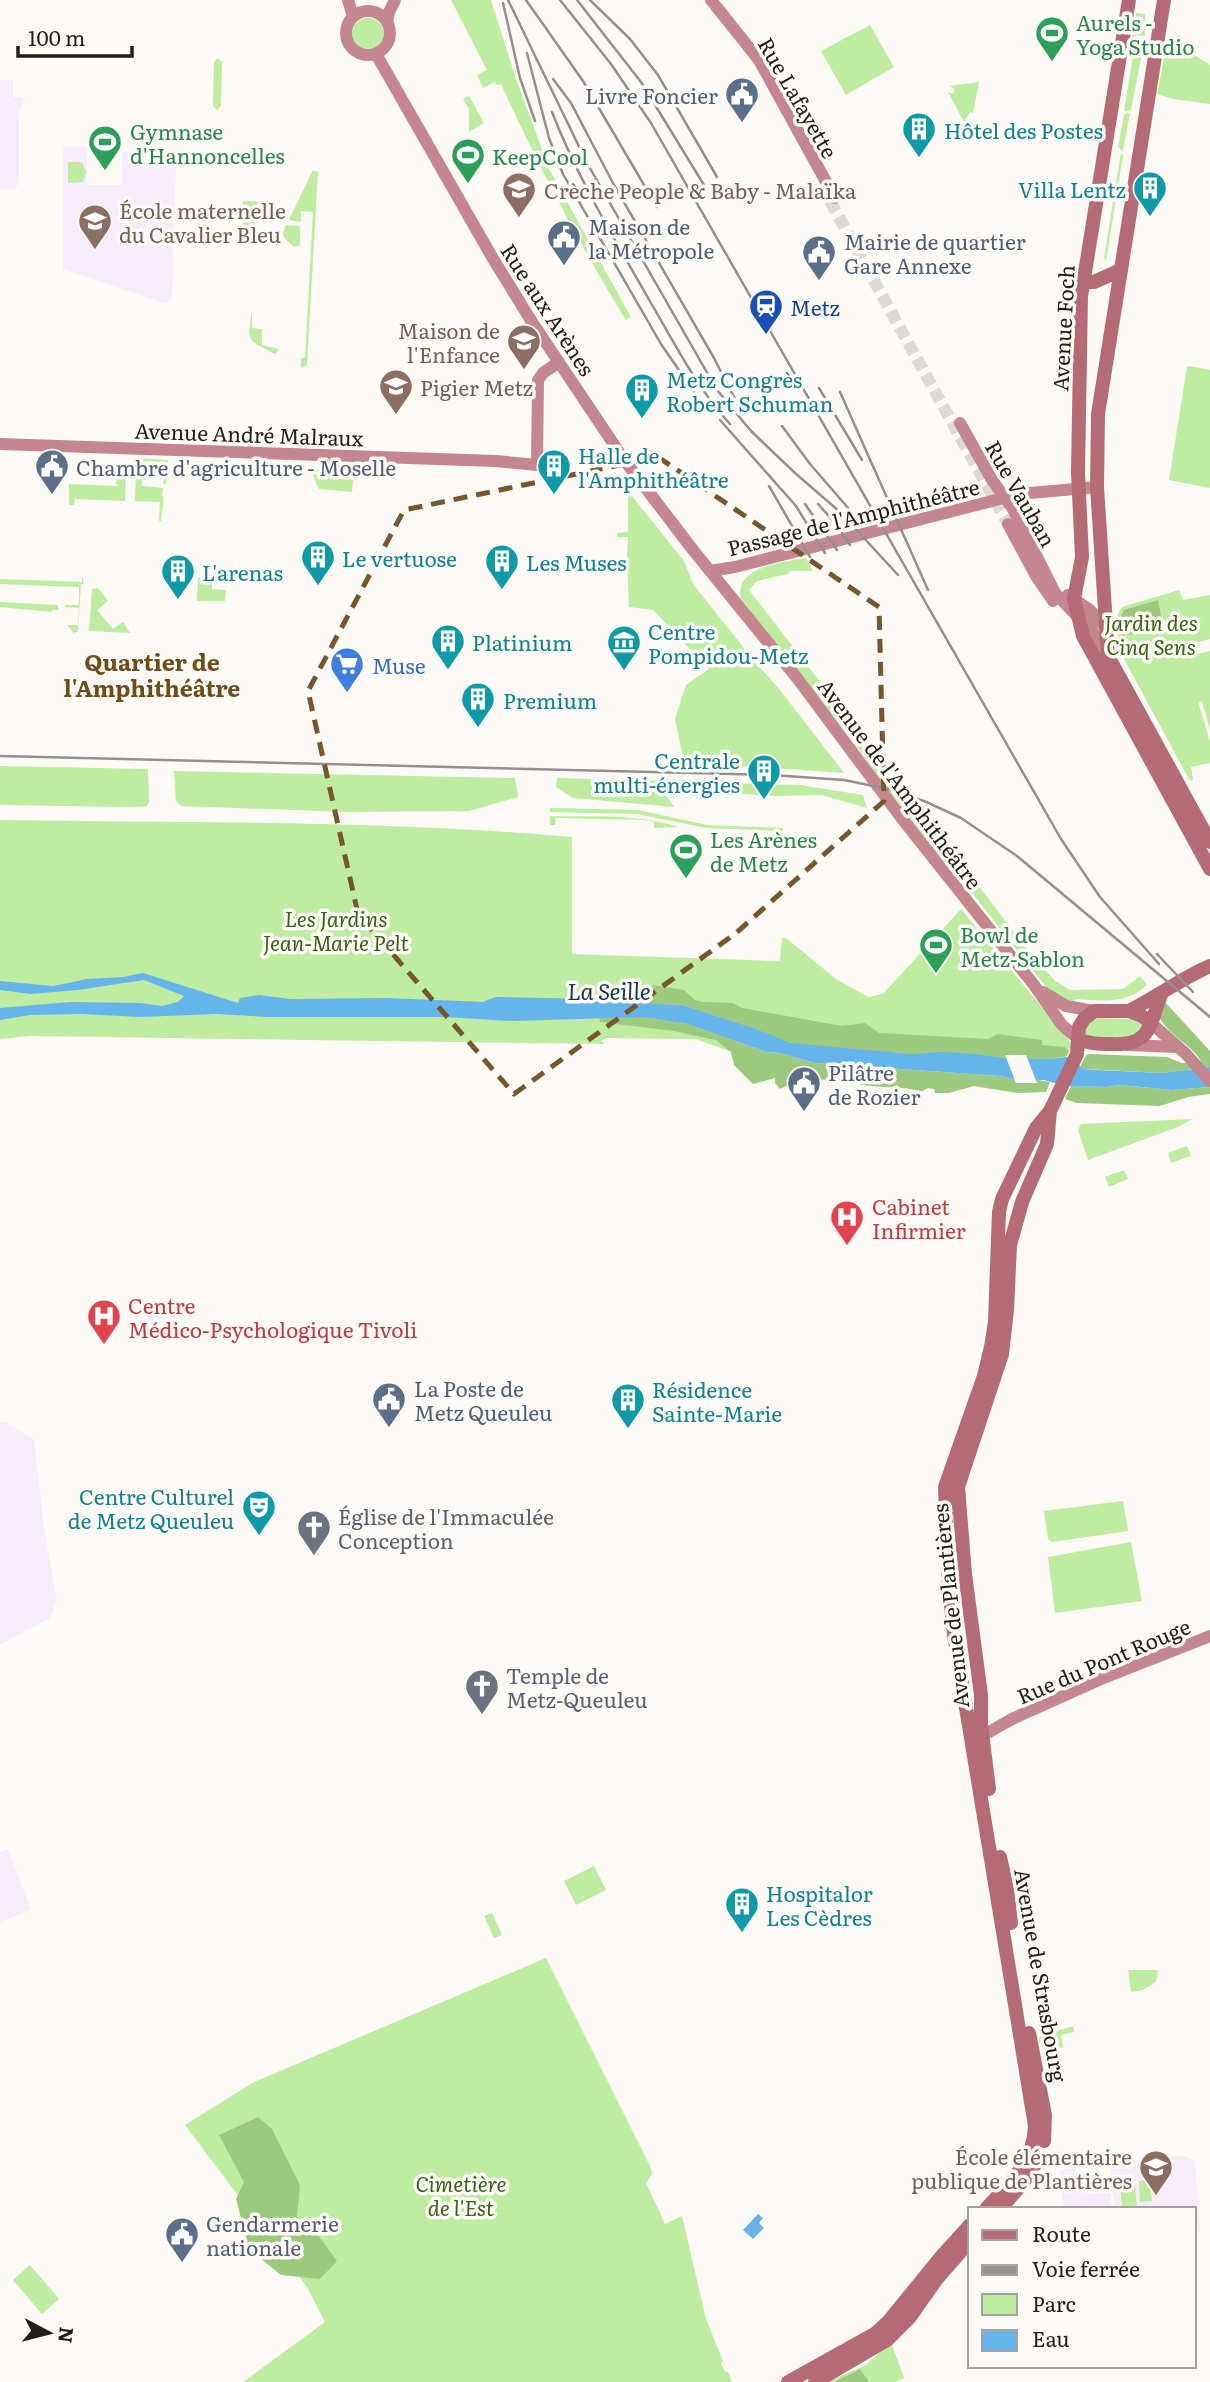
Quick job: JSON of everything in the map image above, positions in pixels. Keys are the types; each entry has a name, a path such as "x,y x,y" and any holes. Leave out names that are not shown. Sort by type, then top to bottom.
{"main road":[{"path":"350,0 362,13 378,13 387,22"},
{"path":"388,0 362,13 345,31 351,48 362,55 376,54 386,47 390,35 388,12 395,0"},
{"name":"Rue Lafayette","path":"711,0 728,27 754,59 832,200"},
{"name":"Avenue Foch","path":"1129,0 1083,282 1079,488 1082,557 1074,599 1083,636 1210,869"},
{"name":"Avenue Foch","path":"1108,656 1097,487 1098,414 1163,1"},
{"name":"Rue aux Arènes","path":"376,54 479,236 559,362 625,461 710,571"},
{"path":"1083,282 1094,282 1121,270"},
{"name":"Avenue André Malraux","path":"0,444 496,461 509,457 537,461 538,380 542,373 559,362"},
{"name":"Rue Vauban","path":"960,423 1005,498 1055,593 1079,618"},
{"name":"Passage de l'Amphithéâtre","path":"710,571 1027,493 1097,487"},
{"name":"Rue Vauban","path":"1008,524 1043,587 1083,636"},
{"name":"Avenue de l'Amphithéâtre","path":"710,571 797,678 902,820 1081,1046"},
{"name":"Rue Vauban","path":"1051,584 1090,610 1106,628"},
{"path":"1074,599 1210,842"},
{"path":"1129,1011 1161,995 1194,972 1210,956"},
{"path":"1194,972 1210,965"},
{"name":"Avenue de l'Amphithéâtre","path":"1034,985 1060,1004 1094,1011"},
{"path":"1128,1045 1143,1037 1161,995"},
{"path":"1053,1105 1081,1046 1080,1023 1094,1011 1129,1011 1142,1016 1190,1058 1210,1081"},
{"path":"1081,1046 1177,1047"},
{"name":"Avenue de Plantières","path":"976,1736 954,1635 944,1498 949,1469 984,1376 991,1347 995,1322 999,1212 1004,1194 1037,1128 1053,1105"},
{"name":"Avenue de Plantières","path":"976,1736 982,1712 965,1574 958,1487 1002,1354 1010,1245 1022,1202 1044,1153 1053,1105"},
{"path":"1004,1194 1022,1202"},
{"name":"Rue du Pont Rouge","path":"976,1736 1101,1679 1210,1636"},
{"name":"Rue du Pont Rouge","path":"982,1712 992,1720 1012,1719"},
{"name":"Avenue de Strasbourg","path":"976,1736 1035,2126 1032,2150 1025,2166 988,2207"},
{"name":"Avenue de Strasbourg","path":"976,1736 996,1833 1045,2115 1044,2142 1040,2155 1032,2171 1002,2207"},
{"path":"788,2382 876,2333 968,2227"},
{"path":"815,2382 887,2340 910,2317 936,2280 968,2243"}],"highlighted area":[{"path":"658,457 879,607 884,801 736,933 514,1094 358,914 308,691 404,510"}],"shaded area":[{"path":"0,80 13,80 13,97 25,97 19,113 19,183 14,189 0,189"},
{"path":"63,147 87,147 87,185 122,185 122,152 139,152 139,168 176,164 172,299 166,304 63,269"},
{"path":"0,1422 6,1422 34,1440 44,1528 57,1601 50,1618 0,1645"},
{"path":"8,1849 31,1910 0,1922 0,1852"},
{"name":"École élémentaire publique de Plantières","path":"1187,2156 1195,2162 1200,2231 1196,2232 1196,2207 1115,2207 1110,2162"},
{"path":"1075,2166 1077,2187 1088,2186 1090,2194 1110,2193 1112,2207 1064,2207 1059,2173"}],"green space":[{"path":"451,0 491,0 515,76 550,171 631,317 626,320 560,204 501,84 497,85 495,82 483,88 477,75 487,70"},
{"path":"1136,13 1145,14 1145,36 1136,35 1135,40 1144,42 1143,49 1137,49 1131,44"},
{"path":"368,18 380,22 384,34 380,46 368,50 356,46 352,34 356,22"},
{"path":"870,25 894,67 846,95 821,51"},
{"path":"1168,38 1210,65 1210,104 1157,94"},
{"path":"1134,50 1141,58 1131,110 1124,111"},
{"path":"218,58 222,62 221,106 217,110 213,106 214,62"},
{"path":"979,82 973,113 970,112 964,122 948,92 953,94 955,89 949,86"},
{"path":"469,96 484,123 469,132 469,109 463,99"},
{"path":"1130,113 1123,151 1118,147 1124,115"},
{"path":"1121,153 1123,155 1106,261 1104,258"},
{"path":"68,162 82,162 86,172 83,182 68,183"},
{"path":"313,170 318,172 307,365 301,368 301,358 305,358 313,212 301,211 301,222 289,220"},
{"path":"243,201 265,202 242,244"},
{"path":"286,225 300,226 300,245 294,247 284,238"},
{"path":"252,311 252,328 262,329 262,345 279,349 275,354 251,339"},
{"path":"1187,367 1210,370 1210,488 1169,480"},
{"path":"137,458 168,460 166,484 163,484 164,462 145,461 144,464 137,464"},
{"path":"312,465 323,476 353,480 352,492 319,489 309,466"},
{"path":"136,471 144,471 146,480 142,480 142,486 163,488 161,521 160,502 135,501"},
{"path":"117,475 126,475 125,501 75,497 74,505 69,505 69,484 119,486 116,484"},
{"path":"628,491 684,561 693,584 844,773 684,762 675,719 686,685 709,669 653,610 629,607 627,562 616,561 616,558 627,557 628,537 617,537 617,533 628,532"},
{"path":"806,558 813,571 790,571 788,574 757,581 749,590 877,755 873,759 895,788 908,792 1025,947 1055,981 1070,990 1123,989 1140,976 1147,985 1131,995 1114,1000 1076,999 1073,1004 1053,996 969,889 912,826 856,745 741,599 741,588 752,573 773,564"},
{"path":"82,576 84,584 81,584 78,631 74,633 67,625 78,625 79,608 65,605 79,605 79,587 0,584 0,579 82,582"},
{"path":"198,578 212,578 212,589 226,590 225,601 197,601"},
{"path":"98,588 108,601 97,610 113,629 123,622 130,633 89,631 92,589"},
{"name":"Jardin des Cinq Sens","path":"1179,590 1183,600 1210,595 1210,639 1181,646 1183,657 1210,651 1210,730 1202,701 1198,702 1210,742 1210,763 1191,767 1193,780 1190,781 1124,659 1114,621 1122,607"},
{"path":"1158,600 1163,627 1122,636 1118,622 1124,610"},
{"path":"0,602 58,605 58,610 52,612 0,607"},
{"path":"0,766 148,769 149,802 147,806 133,807 0,805"},
{"path":"174,771 515,778 518,797 469,811 349,812 181,806 176,801"},
{"path":"557,778 800,785 863,795 867,808 822,795 777,796 671,789 666,795 674,807 573,798 556,787"},
{"path":"550,808 638,810 707,825 783,828 783,831 706,828 638,814 550,812"},
{"path":"550,816 631,818 663,823 678,827 654,828 654,822 643,820 556,818 555,825 550,825"},
{"name":"Les Jardins Jean-Marie Pelt","path":"0,820 358,825 572,837 572,954 780,961 782,938 786,938 836,979 868,997 883,994 961,909 1073,1045 1059,1070 739,1039 729,1051 696,1039 606,1038 601,1041 605,1044 29,1036 0,1039"},
{"path":"654,985 684,990 695,1000 702,1002 733,1003 742,1008 842,1026 865,1023 879,1033 988,1039 998,1034 1042,1040 1042,1045 1065,1047 1069,1051 1067,1056 1048,1059 1004,1058 977,1054 913,1054 790,1044 754,1028 682,1005 607,1002 595,999 629,994"},
{"path":"1165,1002 1210,1051 1210,1067 1162,1073 1080,1067 1089,1054 1167,1057 1182,1063 1201,1061 1163,1024 1159,1017"},
{"path":"599,1017 644,1017 688,1024 766,1052 815,1063 1050,1082 1046,1092 1017,1093 974,1086 949,1093 935,1093 934,1089 928,1088 921,1092 826,1080 803,1081 780,1089 775,1078 753,1084 734,1065 731,1052 716,1040 674,1031 600,1022"},
{"path":"1095,1018 1134,1019 1143,1022 1142,1031 1114,1038 1091,1037 1085,1034 1084,1028"},
{"path":"1121,1085 1171,1090 1210,1087 1210,1094 1188,1097 1160,1106 1077,1103 1065,1099 1071,1086"},
{"path":"1192,1119 1178,1127 1088,1160 1078,1130 1081,1124"},
{"path":"1187,1146 1191,1156 1171,1163 1168,1153"},
{"path":"1124,1170 1128,1179 1109,1187 1105,1177"},
{"path":"1123,1501 1128,1531 1052,1542 1048,1539 1044,1511"},
{"path":"1131,1542 1142,1601 1055,1613 1048,1557"},
{"path":"594,1866 606,1890 576,1905 564,1881"},
{"path":"492,1913 502,1935 494,1938 484,1916"},
{"name":"Cimetière de l'Est","path":"546,1958 650,2166 652,2174 646,2183 665,2224 682,2216 706,2319 723,2361 721,2363 732,2382 243,2382 325,2322 307,2287 185,2125 254,2082"},
{"path":"1128,1970 1158,1970 1156,1982 1143,1990 1131,1992"},
{"path":"1073,2026 1074,2032 1061,2035 1063,2047 1050,2051 1048,2041 1038,2045 1040,2036"},
{"path":"258,2117 272,2129 300,2185 297,2217 312,2227 337,2261 320,2279 281,2275 249,2249 236,2199 244,2182 219,2135"},
{"path":"1150,2180 1152,2201 1140,2202 1139,2181"},
{"path":"1135,2184 1137,2207 1122,2207 1120,2185"},
{"path":"30,2265 59,2299 42,2314 13,2280"},
{"path":"891,2342 904,2378 895,2382 827,2382 866,2365"},
{"path":"860,2369 869,2382 834,2382"}],"water":[{"path":"143,973 238,1003 240,998 259,995 290,999 388,998 483,1002 495,997 595,999 607,1002 682,1005 754,1028 790,1043 913,1054 942,1052 1004,1058 1067,1057 1084,1069 1098,1070 1162,1073 1210,1067 1210,1087 1171,1090 1121,1085 1065,1086 1044,1080 815,1063 766,1052 688,1024 644,1017 512,1021 445,1017 268,1017 216,1014 141,1017 81,1014 30,1015 0,1020 0,1008 70,1002 162,1006 178,1002 184,996 144,980 31,994 0,990 0,981 53,986"},
{"path":"758,2214 763,2218 759,2223 764,2228 753,2239 743,2230"}],"pier":[{"path":"1005,1055 1026,1055 1037,1083 1016,1083"}],"tunnel":[{"path":"830,201 1008,524"}],"railway":[{"path":"508,0 587,163 717,390 751,431 840,512 898,575"},
{"path":"526,0 583,81 657,207"},
{"path":"560,0 611,64 651,123 1061,839 1100,897 1159,964"},
{"path":"577,0 641,82 704,185"},
{"path":"590,0 630,39 658,75 717,177"},
{"path":"503,3 520,78 535,121"},
{"path":"527,53 549,138 563,174 661,344 694,392"},
{"path":"553,79 571,103 739,407"},
{"path":"552,112 585,185 624,256 687,365 730,424"},
{"path":"819,388 862,460"},
{"path":"840,392 928,590"},
{"path":"720,420 796,506 825,553"},
{"path":"782,426 849,509"},
{"path":"769,486 810,557"},
{"path":"805,504 837,550"},
{"path":"818,504 850,545"},
{"path":"0,756 772,775 844,780 888,789 924,801 961,818 1017,856 1210,1017"},
{"path":"1157,954 1193,992"}],"place":[{"name":"Aurels - Yoga Studio","path":"1052,63"},
{"name":"Livre Foncier","path":"742,124"},
{"name":"Hôtel des Postes","path":"919,159"},
{"name":"Gymnase d'Hannoncelles","path":"105,172"},
{"name":"KeepCool","path":"468,185"},
{"name":"Villa Lentz","path":"1150,218"},
{"name":"Crèche People & Baby - Malaïka","path":"519,219"},
{"name":"École maternelle du Cavalier Bleu","path":"95,251"},
{"name":"Maison de la Métropole","path":"564,267"},
{"name":"Mairie de quartier Gare Annexe","path":"819,282"},
{"name":"Metz","path":"766,336"},
{"name":"Maison de l'Enfance","path":"524,371"},
{"name":"Pigier Metz","path":"396,416"},
{"name":"Metz Congrès Robert Schuman","path":"642,420"},
{"name":"Chambre d'agriculture - Moselle","path":"52,496"},
{"name":"Halle de l'Amphithéâtre","path":"554,496"},
{"name":"Le vertuose","path":"318,587"},
{"name":"Les Muses","path":"502,591"},
{"name":"L'arenas","path":"178,601"},
{"name":"Platinium","path":"448,671"},
{"name":"Centre Pompidou-Metz","path":"624,672"},
{"name":"Muse","path":"347,694"},
{"name":"Premium","path":"478,729"},
{"name":"Centrale multi-énergies","path":"764,801"},
{"name":"Les Arènes de Metz","path":"686,880"},
{"name":"Bowl de Metz-Sablon","path":"936,975"},
{"name":"Pilâtre de Rozier","path":"804,1113"},
{"name":"Cabinet Infirmier","path":"847,1247"},
{"name":"Centre Médico-Psychologique Tivoli","path":"104,1346"},
{"name":"La Poste de Metz Queuleu","path":"389,1429"},
{"name":"Résidence Sainte-Marie","path":"628,1430"},
{"name":"Centre Culturel de Metz Queuleu","path":"259,1537"},
{"name":"Église de l'Immaculée Conception","path":"314,1557"},
{"name":"Temple de Metz-Queuleu","path":"482,1716"},
{"name":"Hospitalor Les Cèdres","path":"742,1934"},
{"name":"École élémentaire publique de Plantières","path":"1156,2197"},
{"name":"Gendarmerie nationale","path":"182,2264"}],"district":[{"name":"Quartier de l'Amphithéâtre","path":"152,674"}],"water label":[{"name":"La Seille","path":"609,990"}]}
